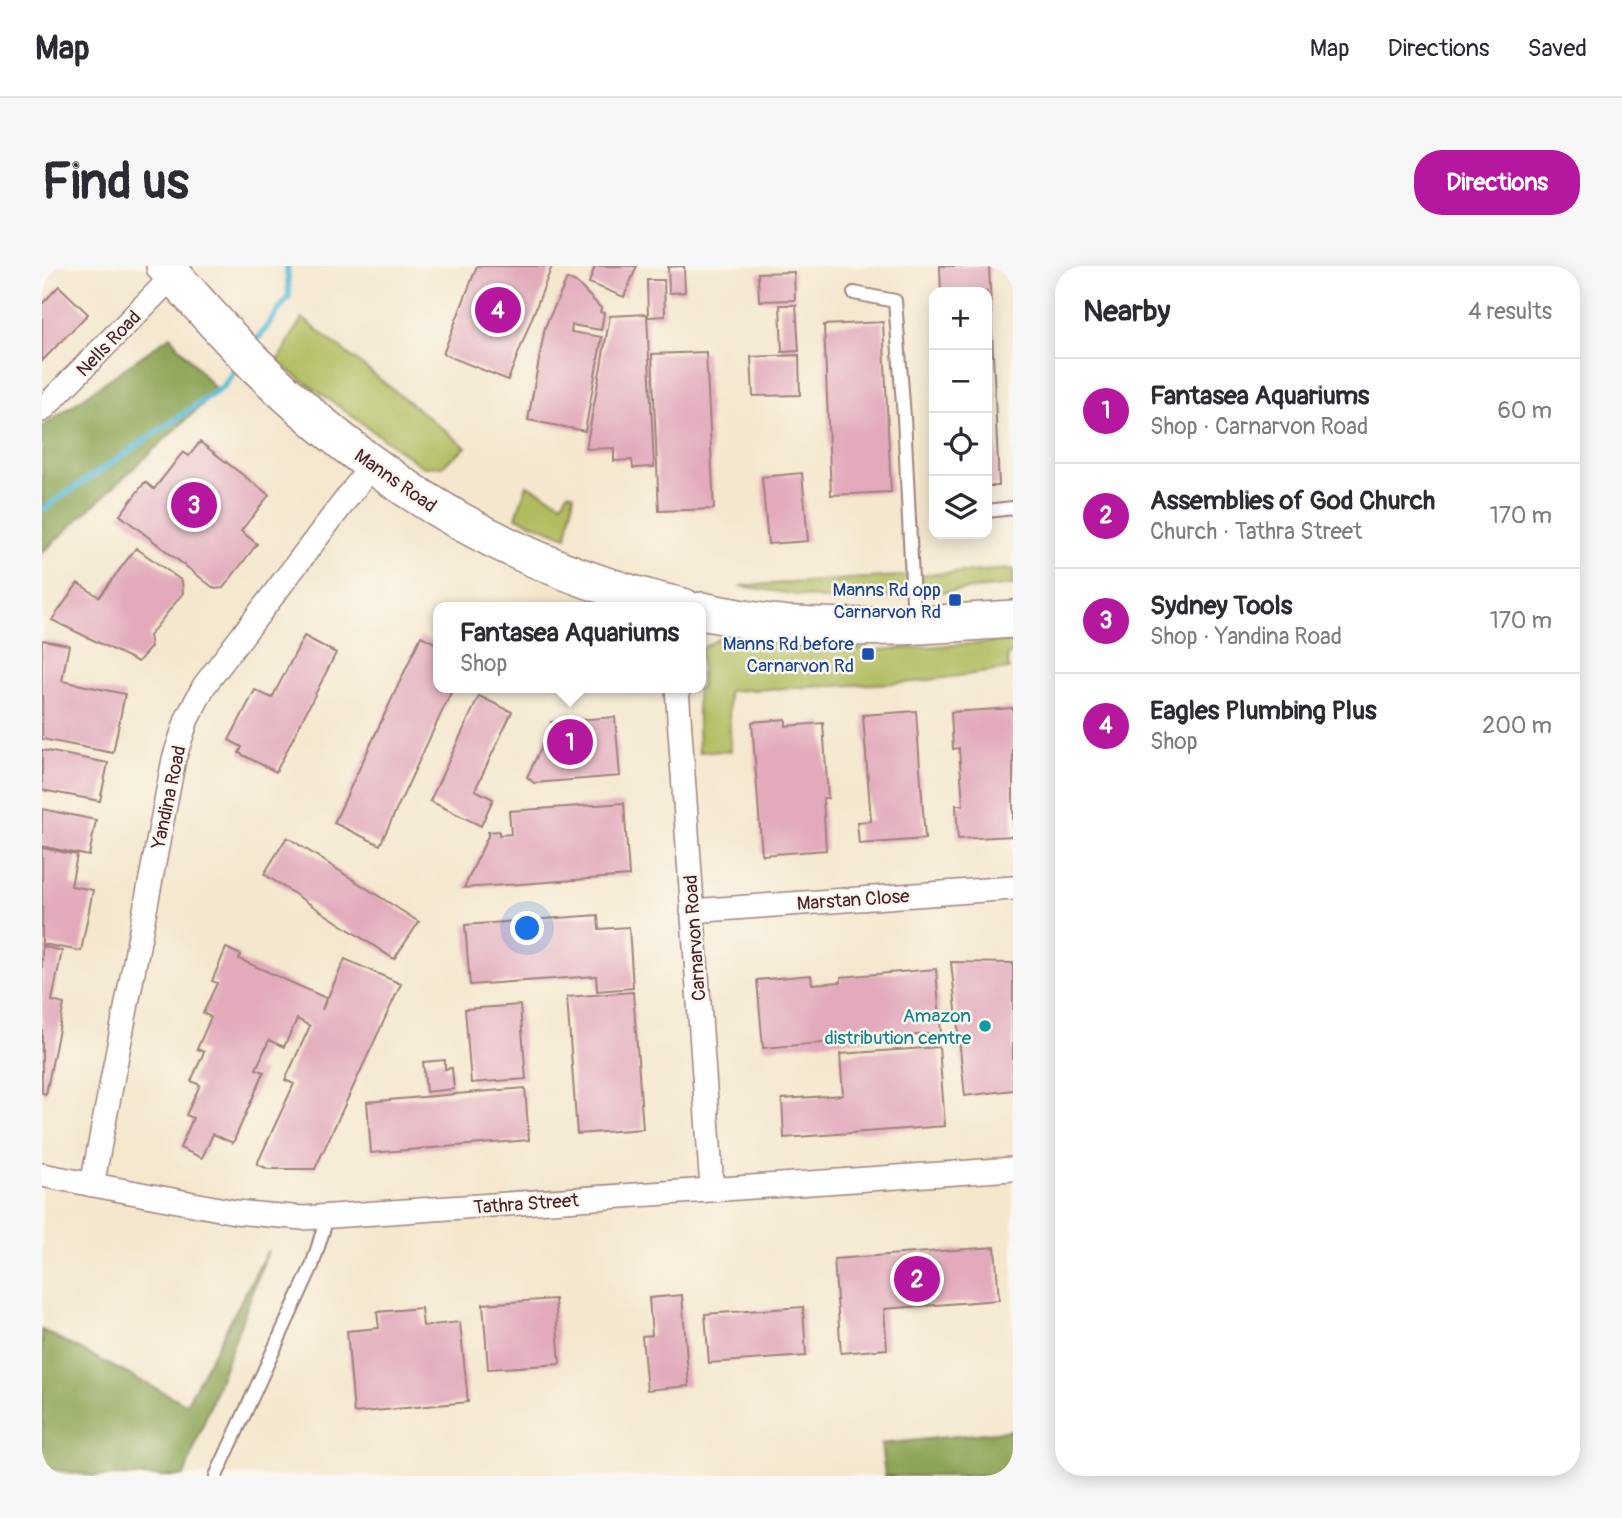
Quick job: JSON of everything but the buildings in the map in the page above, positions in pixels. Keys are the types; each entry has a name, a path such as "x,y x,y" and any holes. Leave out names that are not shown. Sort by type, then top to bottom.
{"main road":[{"name":"Manns Road","path":"169,271 248,356 318,422 372,465 438,511 491,539 569,574 663,602"},
{"path":"706,612 796,625 915,625 1013,619"}],"street":[{"name":"Nells Road","path":"42,410 169,271"},
{"name":"Yandina Road","path":"92,1185 174,759 187,719 204,686 372,465"},
{"name":"Carnarvon Road","path":"677,693 712,1189"},
{"name":"Marstan Close","path":"692,911 1013,888"},
{"name":"Tathra Street","path":"42,1175 257,1216 327,1218 1013,1169"}],"lane":[{"path":"854,293 895,301 915,625"},
{"path":"992,510 1013,508"},
{"path":"216,1476 312,1266 327,1218"}],"green space":[{"path":"302,318 466,447 442,466 423,467 277,362"},
{"path":"170,336 217,391 42,553 42,427"},
{"path":"527,485 562,503 568,492 574,494 567,537 516,517"},
{"path":"1013,569 1013,585 843,602 740,586"},
{"path":"721,637 878,650 1013,641 1013,654 1007,655 1009,669 915,682 728,691 731,751 699,752 697,693 706,693 706,646"},
{"path":"268,1250 184,1476 93,1476 42,1468 42,1330 186,1404"},
{"path":"1013,1430 1013,1476 885,1476 881,1444"}],"waterway":[{"path":"254,344 289,296 287,266"},
{"path":"42,510 223,387 239,365"}],"place":[{"name":"Eagles Plumbing Plus","path":"498,310"},
{"name":"Sydney Tools","path":"194,505"},
{"name":"Manns Rd opp Carnarvon Rd","path":"955,600"},
{"name":"Manns Rd before Carnarvon Rd","path":"868,654"},
{"name":"Fantasea Aquariums","path":"570,742"},
{"name":"Amazon distribution centre","path":"985,1026"},
{"name":"Assemblies of God Church","path":"917,1279"}]}
